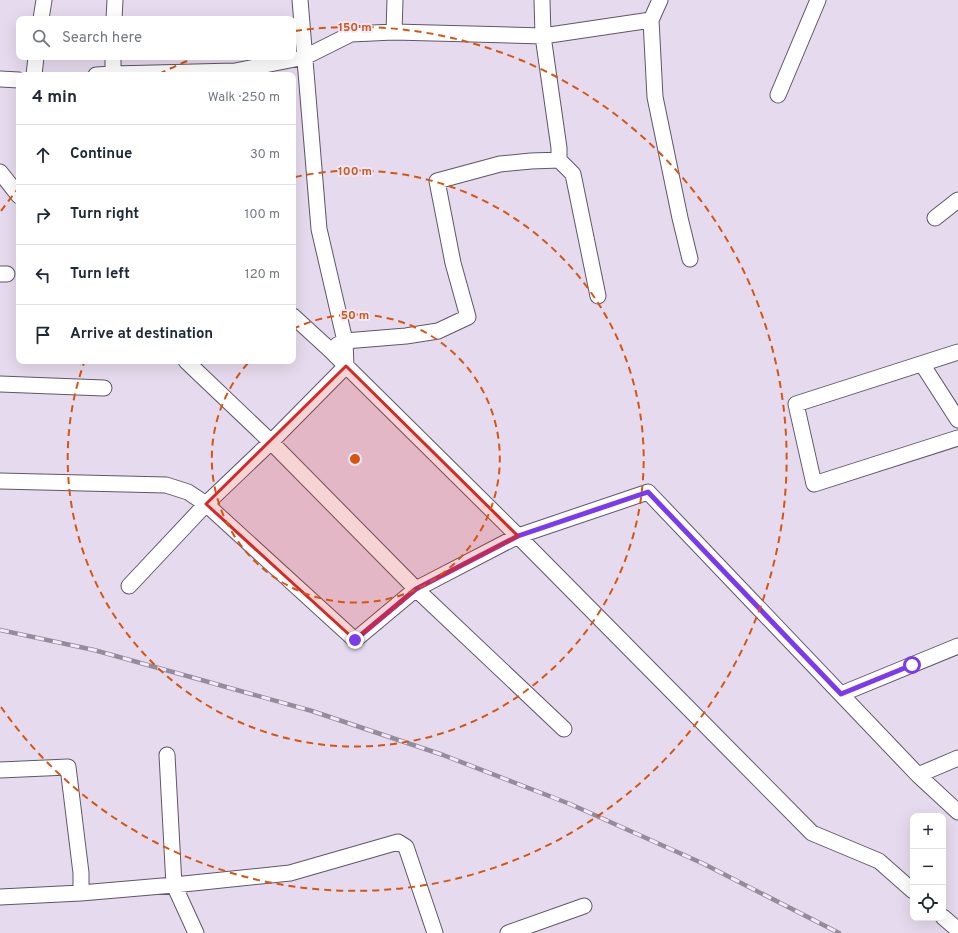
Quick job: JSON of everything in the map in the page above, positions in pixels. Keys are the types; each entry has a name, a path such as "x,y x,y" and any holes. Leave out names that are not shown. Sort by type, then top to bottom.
{"street":[{"path":"41,16 44,0"},
{"path":"114,16 115,0"},
{"path":"129,586 206,504 271,442 346,366 345,341 319,229 300,0"},
{"path":"394,32 395,0"},
{"path":"542,0 543,36 559,148 559,160 573,174 598,296"},
{"path":"660,0 651,20 655,97 690,259"},
{"path":"778,95 818,0"},
{"path":"296,59 305,57 351,34 394,32 543,36 651,20"},
{"path":"34,72 36,60"},
{"path":"113,60 113,72"},
{"path":"194,72 235,71 290,60"},
{"path":"0,79 16,80"},
{"path":"329,349 345,341 406,336 438,331 468,317 453,263 437,181 500,164 559,160"},
{"path":"0,172 16,192"},
{"path":"935,218 958,200"},
{"path":"296,319 329,349 518,536 812,833 878,861 910,888"},
{"path":"958,352 796,404 814,484 958,438"},
{"path":"189,364 271,442 416,589 564,729"},
{"path":"922,364 958,420"},
{"path":"0,384 104,388"},
{"path":"0,481 166,485 188,492 206,504 355,640 416,589 518,536 648,492 918,775 958,812"},
{"path":"841,694 958,646"},
{"path":"167,754 174,885 196,933"},
{"path":"918,775 958,758"},
{"path":"0,770 68,767 81,872 81,893"},
{"path":"0,897 81,893 290,873 398,842 406,847 435,933"},
{"path":"508,933 584,906"},
{"path":"946,920 958,930"}],"highlighted area":[{"path":"346,366 518,536 416,589 355,640 206,504"}],"railway":[{"path":"0,630 94,650 312,711 443,755 570,804 704,864 839,933"}],"route":[{"path":"355,640 416,589 518,536 648,492 841,694 912,665"}]}
